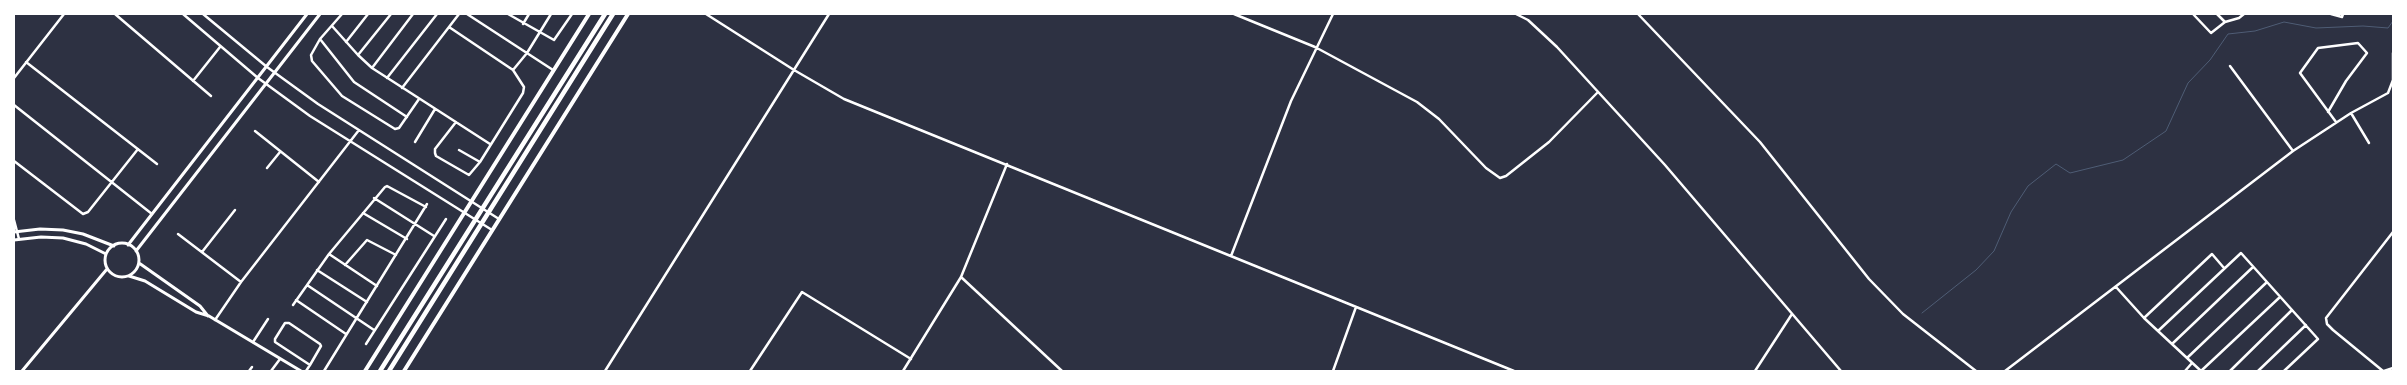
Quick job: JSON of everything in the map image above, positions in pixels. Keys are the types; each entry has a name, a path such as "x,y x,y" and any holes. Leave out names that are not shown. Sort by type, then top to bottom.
{"highway":[{"path":"380,371 605,14"},
{"path":"388,371 613,14"}],"main road":[{"path":"365,371 589,14"},
{"path":"404,371 628,14"}],"street":[{"path":"14,78 64,14"},
{"path":"115,14 211,96"},
{"path":"182,14 265,84 492,230"},
{"path":"202,14 274,73 358,130 499,219"},
{"path":"128,245 308,14"},
{"path":"136,251 320,14"},
{"path":"342,14 312,49 311,55 312,61 342,96 395,130 399,128 419,99"},
{"path":"346,42 368,14"},
{"path":"358,56 391,14"},
{"path":"372,68 413,14"},
{"path":"387,78 437,14"},
{"path":"402,88 459,14"},
{"path":"467,14 554,70"},
{"path":"508,14 552,40 555,40 572,14"},
{"path":"523,24 529,14"},
{"path":"513,70 527,52 550,14"},
{"path":"706,14 794,70 844,98 1514,371"},
{"path":"605,371 829,14"},
{"path":"1234,14 1315,47 1417,102 1439,119 1486,168 1500,178 1506,176 1549,142 1598,92"},
{"path":"1231,256 1290,101 1315,47 1333,14"},
{"path":"1516,14 1528,20 1557,47 1598,92 1735,246 1841,371"},
{"path":"1638,14 1760,142 1870,279 1903,314 1976,371"},
{"path":"2193,14 2211,33 2225,22 2239,18 2243,14"},
{"path":"2217,14 2225,22"},
{"path":"2331,14 2342,17 2343,14"},
{"path":"332,26 358,56 372,68 490,144"},
{"path":"450,26 513,70 524,87 523,92 480,162 468,175 436,156 435,149 456,122"},
{"path":"320,39 354,82 407,117"},
{"path":"2328,112 2346,81 2367,53 2358,43 2318,48 2300,73 2328,112 2336,122"},
{"path":"193,81 220,47"},
{"path":"2005,371 2293,151 2336,122 2388,93 2391,89 2393,53"},
{"path":"26,62 157,164"},
{"path":"2230,66 2293,151"},
{"path":"14,105 152,214"},
{"path":"415,142 435,109"},
{"path":"2351,113 2369,143"},
{"path":"215,320 358,130"},
{"path":"255,132 319,182"},
{"path":"14,161 83,214 88,212 138,149"},
{"path":"459,150 480,162"},
{"path":"267,168 280,152"},
{"path":"903,371 962,277 1007,164"},
{"path":"293,305 329,254 374,198 387,186 426,206 324,371"},
{"path":"374,198 434,236"},
{"path":"202,252 235,210"},
{"path":"363,213 407,239"},
{"path":"366,344 446,219"},
{"path":"14,220 19,239"},
{"path":"16,231 40,228 63,230 83,234 114,246 128,245 136,251 139,263 134,273 129,276"},
{"path":"2393,232 2326,318 2333,330 2384,371 2393,368"},
{"path":"178,234 242,282"},
{"path":"14,240 41,237 70,239 86,244 106,254"},
{"path":"345,265 367,240 397,255"},
{"path":"22,371 107,269 106,254 114,246"},
{"path":"2158,331 2241,253 2318,339 2284,371"},
{"path":"329,254 377,286"},
{"path":"2144,318 2212,254 2224,268"},
{"path":"139,263 200,306 209,316 301,371"},
{"path":"2172,344 2254,268"},
{"path":"107,269 118,277 129,276 145,281 196,312 209,316"},
{"path":"317,270 367,302"},
{"path":"962,277 1062,371"},
{"path":"2187,358 2267,282"},
{"path":"307,285 374,330"},
{"path":"2116,287 2144,318 2200,371 2280,297"},
{"path":"750,371 802,292 911,358"},
{"path":"296,300 346,334"},
{"path":"1332,371 1356,307"},
{"path":"2230,371 2292,310"},
{"path":"1754,371 1792,314"},
{"path":"253,342 268,319"},
{"path":"306,371 310,365 320,344 289,322 285,323 274,339 310,365"},
{"path":"2258,371 2306,325"},
{"path":"271,371 280,359"},
{"path":"2185,371 2192,363"},
{"path":"249,371 252,366"}],"waterway":[{"path":"1922,313 1976,270 1994,251 2011,212 2028,186 2056,164 2070,173 2123,160 2166,131 2188,83 2210,60 2228,34 2255,31 2284,22 2316,28 2363,26 2388,28 2393,21"}]}
